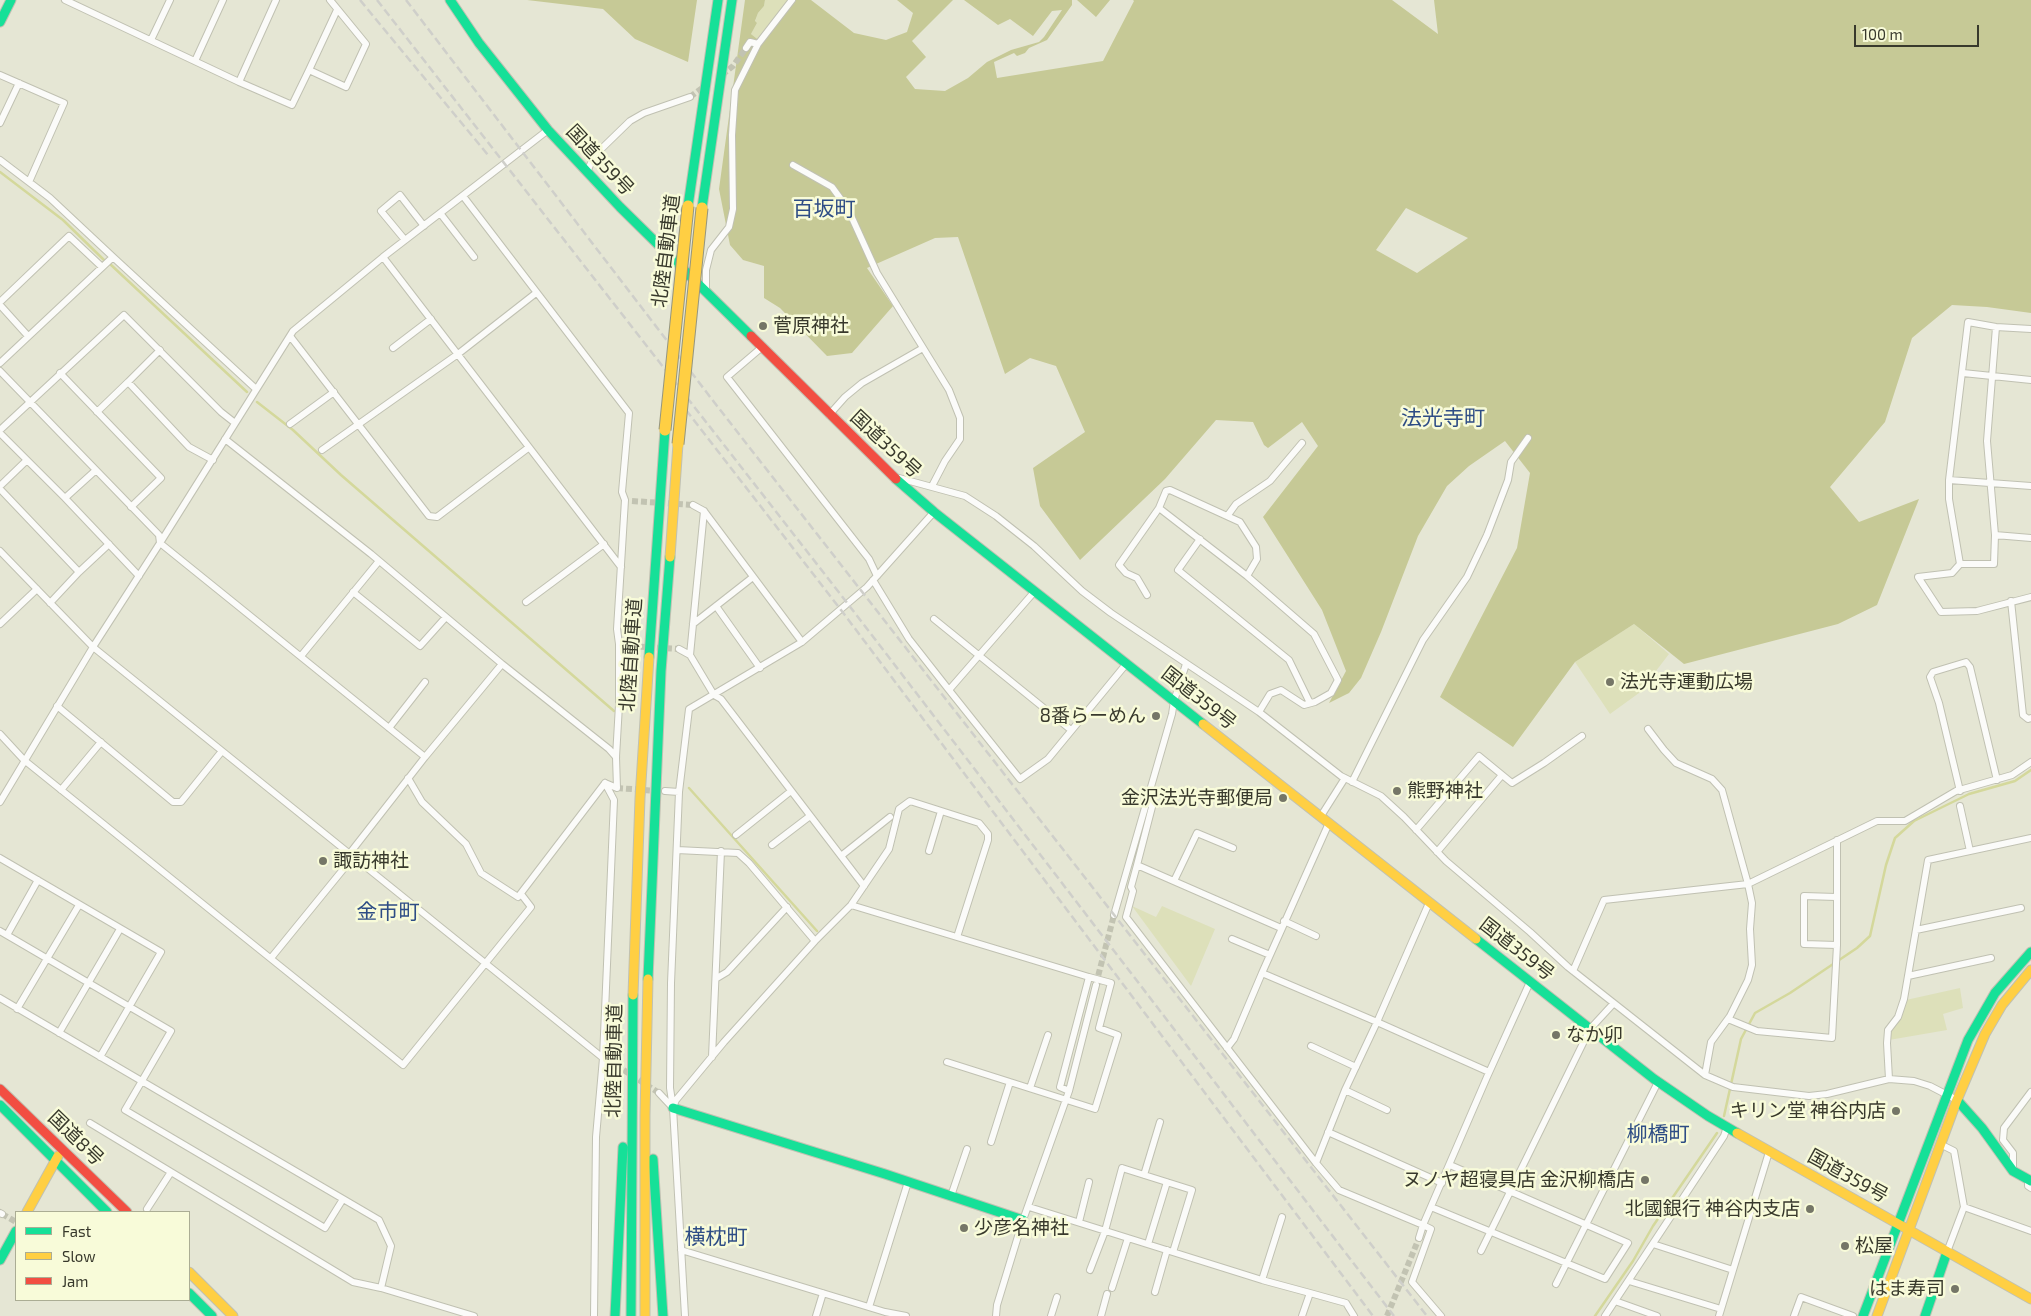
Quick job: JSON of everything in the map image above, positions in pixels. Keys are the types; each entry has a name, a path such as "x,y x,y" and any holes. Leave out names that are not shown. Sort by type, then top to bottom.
{"main road":[{"path":"0,22 11,0"},
{"name":"国道359号","path":"450,0 479,43 548,130 620,207 829,415 934,512 1658,1082 1728,1128 1769,1152 2031,1299"},
{"name":"北陸自動車道","path":"631,1316 630,1131 634,933 647,670 665,430 688,206 718,0"},
{"name":"北陸自動車道","path":"645,1316 646,1037 662,653 678,444 702,208 732,0"},
{"path":"615,1316 634,933"},
{"path":"1876,1316 1902,1227 1946,1094 1968,1040 1995,993 2031,952"},
{"path":"1864,1316 1940,1144 1976,1052 1992,1019 2012,991 2028,973 2016,968"},
{"path":"1982,1013 1992,1019"},
{"path":"646,1037 663,1316"},
{"name":"国道8号","path":"0,1088 126,1211"},
{"path":"1957,1100 1982,1128 2013,1171 2030,1182"},
{"name":"国道8号","path":"0,1105 106,1211"},
{"path":"673,1108 1023,1220"},
{"path":"28,1211 63,1150"},
{"path":"0,1260 15,1233"},
{"path":"1925,1316 1948,1252"},
{"path":"190,1273 233,1316"},
{"path":"190,1294 212,1316"}],"street":[{"path":"65,0 238,82 292,105 337,10"},
{"path":"151,40 170,0"},
{"path":"195,61 223,0"},
{"path":"238,82 276,0"},
{"path":"308,70 346,87 366,44 330,0"},
{"path":"706,292 706,270 710,250 729,226 733,209 732,135 735,90 758,44 792,0"},
{"path":"746,48 750,42 758,44"},
{"path":"0,75 64,103 29,182"},
{"path":"0,123 19,83"},
{"path":"587,172 594,156 630,121 644,113 690,97"},
{"path":"0,802 93,647 213,460 293,330 382,258 548,130"},
{"path":"0,160 50,198 256,389"},
{"path":"794,165 832,187 848,209 877,273 949,390 960,418 960,439 945,461 932,486"},
{"path":"406,240 381,211 400,195 424,226"},
{"path":"463,196 629,412 622,492 625,500 617,629 619,644 617,788 605,783"},
{"path":"440,214 474,257"},
{"path":"28,336 0,303 69,236 102,267"},
{"path":"0,364 113,256"},
{"path":"382,258 621,567"},
{"path":"322,450 458,354 536,293"},
{"path":"139,576 0,431 124,315 221,412 235,423"},
{"path":"393,348 431,319"},
{"path":"1960,564 1949,499 1949,480 1968,322 2031,330"},
{"path":"1996,327 1986,441 1995,535 1994,564 1960,564 1952,573 1918,577 1941,612 1977,611 2031,597"},
{"path":"290,336 429,516 437,517 528,448"},
{"path":"761,348 727,377 869,559 875,578 909,639 1020,779 1048,759 1127,664"},
{"path":"829,415 845,396 862,383 923,348"},
{"path":"97,412 160,350"},
{"path":"0,371 159,536 160,544 425,757"},
{"path":"60,373 161,478 131,507"},
{"path":"1962,373 2031,380"},
{"path":"128,382 190,447 213,460"},
{"path":"290,424 334,392"},
{"path":"1352,782 1423,640 1467,577 1488,535 1508,480 1511,462 1528,438"},
{"path":"225,439 379,561 502,664 609,749 616,757"},
{"path":"1228,515 1236,504 1270,481 1302,443"},
{"path":"27,460 0,488 79,572"},
{"path":"65,498 96,470"},
{"path":"893,476 965,496 996,516 1034,546 1082,591 1111,613 1259,712 1344,778 1381,796 1437,852 1573,972 1705,1075 1730,1086 1809,1096 1827,1094 1889,1079 1914,1081 1957,1100"},
{"path":"1949,480 2031,486"},
{"path":"1147,595 1137,578 1126,574 1119,565 1159,508 1166,491 1170,490 1240,522 1256,547 1257,559 1247,576"},
{"path":"625,500 632,502"},
{"path":"693,504 704,512 802,642"},
{"path":"1159,508 1247,576 1314,634 1338,680 1331,693 1304,705 1281,690 1270,694 1259,712"},
{"path":"690,656 704,512"},
{"path":"685,1316 673,1108 670,1088 671,983 679,792 689,709 802,642 875,578 934,512"},
{"path":"1995,535 2031,538"},
{"path":"1200,540 1178,570 1289,660 1310,703"},
{"path":"50,603 109,544"},
{"path":"526,602 604,544"},
{"path":"0,551 93,647 603,1058 616,1065"},
{"path":"301,656 379,561"},
{"path":"693,624 753,577"},
{"path":"0,624 36,589"},
{"path":"949,690 1035,591"},
{"path":"353,592 420,646 446,617"},
{"path":"2011,601 2023,715 2028,719 2031,718"},
{"path":"716,606 760,668"},
{"path":"934,619 1072,730"},
{"path":"619,644 630,646"},
{"path":"679,649 690,656 714,695 721,699 864,886"},
{"path":"1960,790 1939,703 1930,677 1933,672 1966,662 1970,667 1997,780"},
{"path":"272,958 408,778 502,664"},
{"path":"1114,915 1186,664"},
{"path":"389,728 425,682"},
{"path":"57,706 173,802 181,802 222,751"},
{"path":"1648,729 1676,763 1712,779 1722,790 1752,904 1750,929 1752,965 1748,980 1728,1019 1711,1042 1705,1075"},
{"path":"0,734 24,760 403,1065 531,906 521,894"},
{"path":"1416,830 1479,756 1512,783 1582,736"},
{"path":"61,790 100,742"},
{"path":"1573,972 1604,900 1748,884 1877,822 1905,821 1960,790 2012,775 2031,762"},
{"path":"1437,852 1502,775"},
{"path":"408,778 422,802 466,844 481,873 518,897 605,783"},
{"path":"1227,1048 1234,1039 1325,819 1344,778"},
{"path":"594,1316 596,1137 603,1058 614,800 605,783"},
{"path":"736,835 791,791"},
{"path":"665,792 679,792"},
{"path":"1147,796 1152,807 1131,887 1133,891 1126,918 1339,1190 1431,1229 1412,1282 1441,1316"},
{"path":"673,1108 676,1100 724,1042 851,905 889,849 900,809 910,801 979,822 988,834 988,840 958,937"},
{"path":"1960,806 1970,851"},
{"path":"929,851 941,811"},
{"path":"772,845 810,816"},
{"path":"841,856 890,817"},
{"path":"1174,881 1197,833 1233,848"},
{"path":"1889,1079 1888,1030 1898,1017 1904,999 1928,860 2031,838"},
{"path":"1728,1019 1757,1031 1832,1038 1837,945 1837,840"},
{"path":"677,850 738,853 749,863 816,941"},
{"path":"712,1058 717,978 721,851"},
{"path":"0,858 161,952 100,1057"},
{"path":"1137,865 1281,928"},
{"path":"7,934 38,880"},
{"path":"1836,897 1804,896 1804,944 1837,945"},
{"path":"1316,1163 1345,1090 1377,1022 1428,902"},
{"path":"17,1009 79,904"},
{"path":"851,905 1111,983 1099,1028 1118,1035 1095,1109 947,1062"},
{"path":"717,978 727,972 786,907"},
{"path":"1916,930 2021,908"},
{"path":"1284,921 1316,936"},
{"path":"59,1033 120,929"},
{"path":"0,931 171,1031 125,1110 324,1228 343,1199"},
{"path":"1232,939 1270,955"},
{"path":"1908,976 1991,958"},
{"path":"1262,973 1489,1072"},
{"path":"1069,1090 1060,1087 1089,977"},
{"path":"1419,1238 1489,1072 1530,982"},
{"path":"996,1316 997,1305 1023,1220 1066,1100 1096,985"},
{"path":"0,998 379,1220 391,1246 380,1288"},
{"path":"1482,1251 1590,1029 1613,1004"},
{"path":"1030,1088 1048,1034"},
{"path":"1311,1046 1356,1067"},
{"path":"991,1142 1010,1082"},
{"path":"1556,1284 1658,1082"},
{"path":"1345,1090 1387,1110"},
{"path":"2013,1171 2013,1154 2003,1140 2004,1128 2031,1092"},
{"path":"659,1093 673,1108"},
{"path":"1144,1175 1160,1122"},
{"path":"90,1123 353,1282 380,1288 474,1316"},
{"path":"1605,1316 1728,1128"},
{"path":"1328,1132 1442,1183"},
{"path":"1940,1144 1954,1151 1964,1207 1948,1252"},
{"path":"951,1196 967,1148"},
{"path":"1629,1281 1720,1313 1769,1152"},
{"path":"1432,1206 1605,1279 1628,1243 1450,1165"},
{"path":"1090,1270 1105,1231 1122,1168 1192,1190 1155,1292"},
{"path":"147,1209 171,1172"},
{"path":"869,1307 908,1182"},
{"path":"1079,1222 1089,1182"},
{"path":"1148,1244 1167,1182"},
{"path":"1029,1207 1262,1280 1346,1303 1354,1316"},
{"path":"1964,1207 2031,1231"},
{"path":"1262,1280 1282,1217"},
{"path":"1112,1288 1128,1238"},
{"path":"1653,1244 1733,1270"},
{"path":"681,1250 869,1307 906,1316"},
{"path":"816,1316 823,1293"},
{"path":"1302,1316 1310,1293"},
{"path":"1101,1316 1107,1294"},
{"path":"1051,1316 1057,1297"},
{"path":"1794,1316 1801,1297 1853,1316"},
{"path":"1615,1302 1657,1316"}],"green space":[{"path":"527,0 697,0 688,62 635,39 603,9"},
{"path":"745,0 765,0 764,6 758,13 755,21 757,23 751,34 761,42 789,0 811,0 854,33 886,40 907,32 913,13 897,0 953,0 912,41 926,57 906,77 915,89 945,91 968,78 987,62 1011,50 1039,42 1062,10 1052,11 1033,36 1010,19 998,25 964,0 1072,0 1072,5 1047,40 1029,48 1025,53 1017,56 1014,53 994,62 997,78 1103,61 1133,0 1392,0 1438,34 1434,0 2031,0 2031,313 1987,307 1952,305 1912,338 1885,422 1830,487 1859,522 1919,499 1877,605 1838,624 1684,664 1634,624 1575,662 1513,747 1440,697 1517,548 1530,473 1505,441 1469,466 1447,486 1418,536 1361,678 1349,693 1329,703 1346,671 1322,610 1263,517 1318,446 1302,422 1268,448 1264,445 1253,422 1216,420 1165,479 1080,560 1040,506 1033,468 1085,432 1056,366 1030,358 1005,374 958,237 935,238 867,268 893,306 852,353 827,356 780,308 764,298 764,266 743,260 730,245 719,189","holes":["1406,208 1468,238 1417,273 1376,250"]},
{"path":"765,0 789,0 761,42 751,34 757,23 755,22 758,13 764,6"},
{"path":"1077,0 1110,0 1096,17"},
{"path":"1634,624 1669,654 1639,693 1610,714 1575,662"},
{"path":"1132,906 1156,917 1162,906 1215,929 1191,986"},
{"path":"1960,988 1963,1008 1943,1014 1947,1030 1889,1040 1891,1031 1899,1019 1906,1000"}],"waterway":[{"path":"0,172 63,220 104,260"},
{"path":"110,264 247,392"},
{"path":"257,402 293,430 341,475 614,711"},
{"path":"1724,1116 1741,1039 1755,1013 1790,993 1857,948 1870,936 1886,865 1895,838 1914,821 1969,794 2015,781 2031,770"},
{"path":"689,788 817,931"},
{"path":"1595,1316 1633,1261 1653,1226 1717,1133"}],"tunnel":[{"path":"722,75 733,66 746,48"},
{"path":"690,97 705,86"},
{"path":"632,501 693,505"},
{"path":"630,646 679,649"},
{"path":"617,788 658,791"},
{"path":"1096,984 1114,915"},
{"path":"616,1065 659,1093"},
{"path":"2,1214 15,1221"},
{"path":"1387,1316 1419,1238"}],"railway":[{"path":"360,0 488,155"},
{"path":"377,0 848,604 1394,1316"},
{"path":"406,0 714,402 1427,1316"},
{"path":"686,410 841,610 1373,1316"}],"traffic: fast":[{"path":"0,22 11,0"},
{"path":"450,0 479,43 548,130 620,207 751,336"},
{"path":"688,206 718,0"},
{"path":"702,208 732,0"},
{"path":"649,657 665,430"},
{"path":"896,479 934,512 1203,724"},
{"path":"648,979 661,671 670,557"},
{"path":"1476,939 1654,1079 1708,1116 1737,1133"},
{"path":"1863,1316 1968,1040 1995,993 2031,952"},
{"path":"631,1316 633,995"},
{"path":"1957,1100 1982,1128 2013,1171 2031,1181"},
{"path":"0,1105 106,1211"},
{"path":"673,1108 885,1174 1023,1220"},
{"path":"615,1316 623,1147"},
{"path":"653,1159 663,1316"},
{"path":"0,1260 15,1233"},
{"path":"1925,1316 1947,1252"},
{"path":"190,1294 212,1316"}],"traffic: slow":[{"path":"665,430 688,206"},
{"path":"678,444 702,208"},
{"path":"670,557 678,444"},
{"path":"633,995 640,798 649,657"},
{"path":"1203,724 1476,939"},
{"path":"1877,1316 1957,1100 1985,1034 2002,1005 2031,970"},
{"path":"645,1316 645,1115 648,979"},
{"path":"1737,1133 2031,1299"},
{"path":"28,1211 58,1156"},
{"path":"190,1273 233,1316"}],"traffic: jam":[{"path":"751,336 896,479"},
{"path":"0,1089 126,1211"}],"place":[{"name":"菅原神社","path":"763,326"},
{"name":"法光寺運動広場","path":"1610,682"},
{"name":"8番らーめん","path":"1156,716"},
{"name":"熊野神社","path":"1397,791"},
{"name":"金沢法光寺郵便局","path":"1283,798"},
{"name":"諏訪神社","path":"323,861"},
{"name":"なか卯","path":"1556,1035"},
{"name":"キリン堂 神谷内店","path":"1896,1111"},
{"name":"ヌノヤ超寝具店 金沢柳橋店","path":"1645,1180"},
{"name":"北國銀行 神谷内支店","path":"1810,1209"},
{"name":"少彦名神社","path":"964,1228"},
{"name":"松屋","path":"1845,1246"},
{"name":"はま寿司","path":"1955,1289"}],"district":[{"name":"百坂町","path":"824,209"},
{"name":"法光寺町","path":"1443,418"},
{"name":"金市町","path":"388,912"},
{"name":"柳橋町","path":"1658,1134"},
{"name":"横枕町","path":"716,1237"}]}
